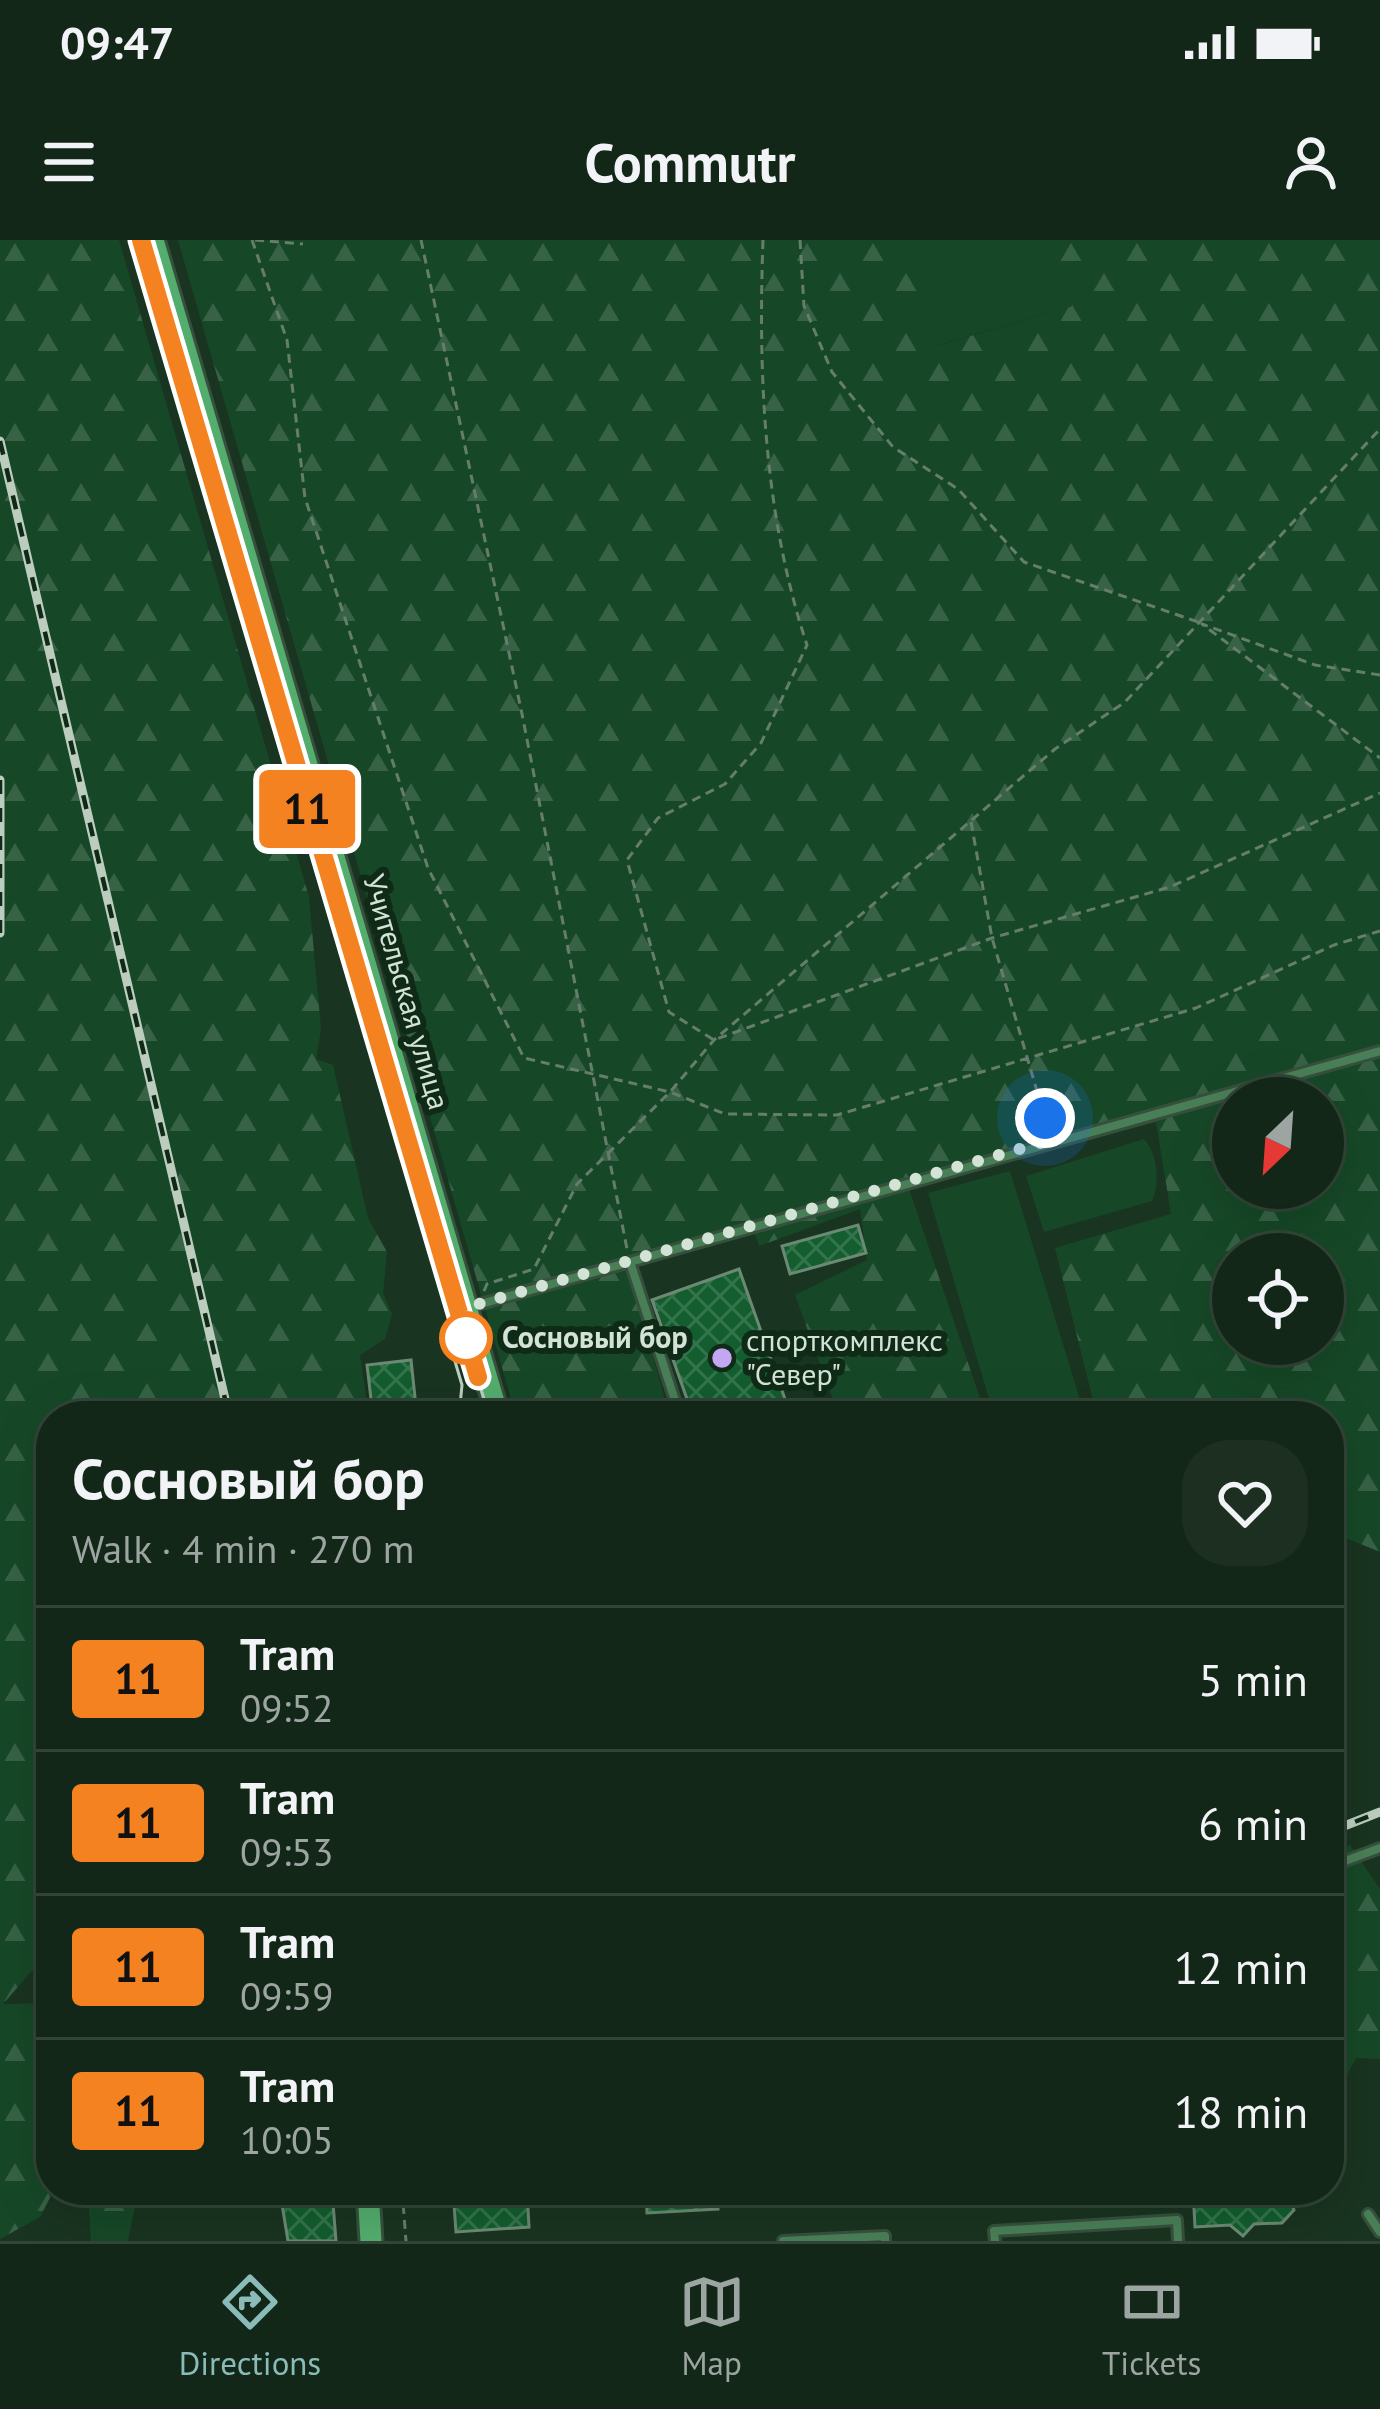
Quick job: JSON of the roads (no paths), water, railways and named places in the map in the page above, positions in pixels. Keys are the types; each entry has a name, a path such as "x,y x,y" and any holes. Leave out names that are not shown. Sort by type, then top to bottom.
{"main road":[{"name":"Учительская улица","path":"153,240 474,1306 495,1401"},
{"path":"369,2205 371,2241"}],"lane":[{"path":"474,1306 1380,1051"},
{"path":"630,1262 675,1401"},
{"path":"1344,1861 1380,1848"},
{"path":"1368,2214 1380,2232"},
{"path":"995,2241 994,2231 1177,2220 1178,2241"},
{"path":"783,2241 885,2236 885,2241"}],"tram line":[{"path":"141,240 485,1401"},
{"name":"11","path":"141,240 478,1377"},
{"path":"454,1358 462,1385 460,1401"}],"railway":[{"path":"0,441 225,1401"},
{"path":"0,780 0,933"},
{"path":"1344,1826 1380,1812"}],"place":[{"name":"Сосновый бор","path":"466,1338"},
{"name":"спорткомплекс \"Север\"","path":"722,1358"}]}
